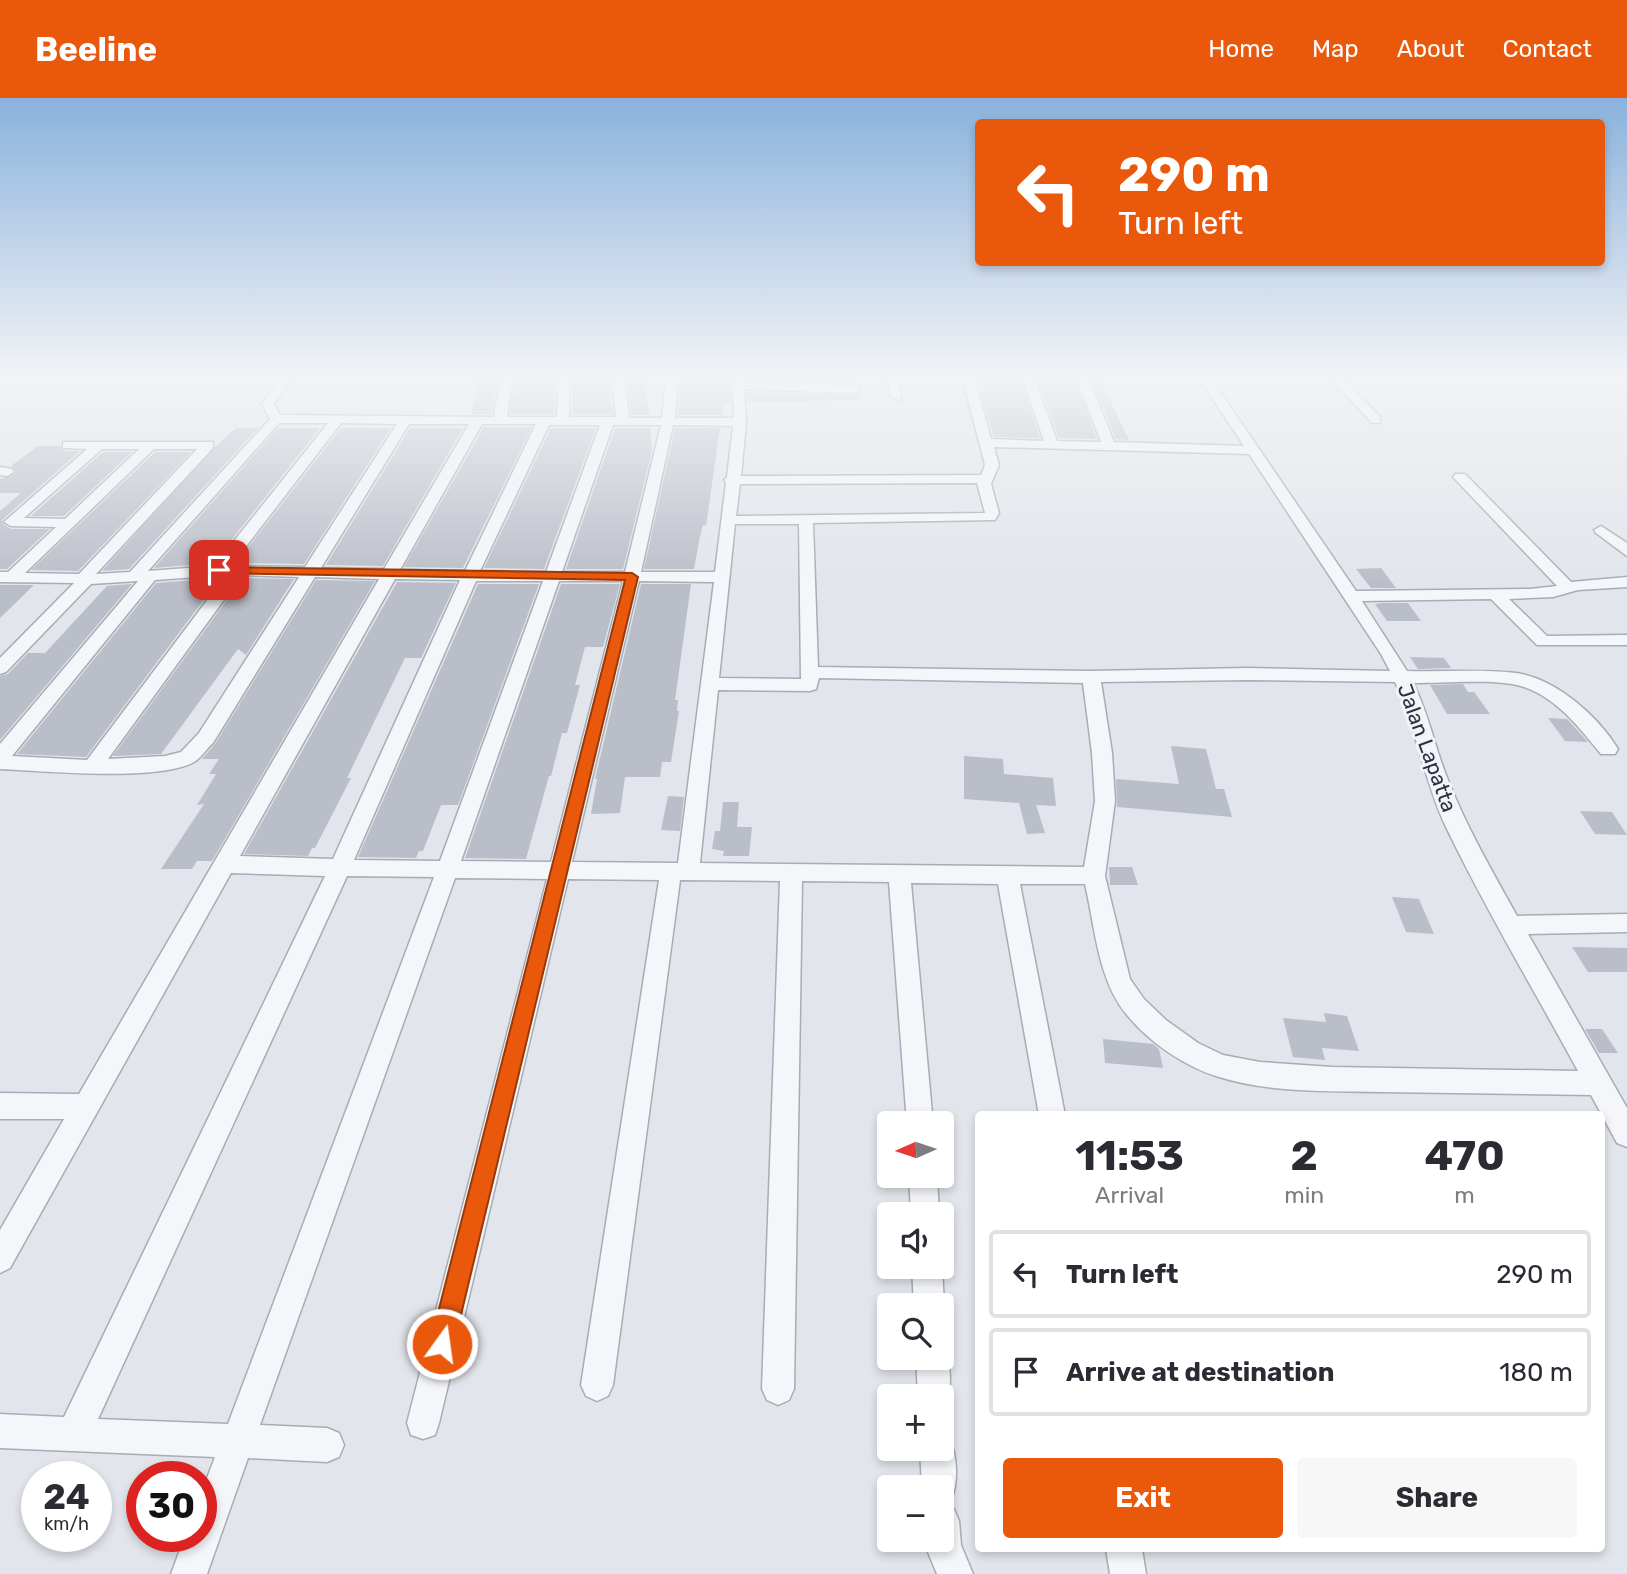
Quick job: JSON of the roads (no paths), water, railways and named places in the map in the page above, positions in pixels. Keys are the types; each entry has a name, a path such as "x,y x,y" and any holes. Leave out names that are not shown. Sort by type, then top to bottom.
{"street":[{"path":"69,523 11,522 98,446"},
{"path":"5,577 69,523 150,446"},
{"path":"0,668 207,446"},
{"path":"0,757 143,576 253,446"},
{"path":"219,570 317,446"},
{"path":"0,762 92,767 165,763 188,757 206,738 389,446"},
{"path":"0,1258 463,446"},
{"path":"73,1435 340,868 470,576 532,446"},
{"path":"189,1574 448,868 551,576 605,446"},
{"path":"422,1423 662,446"},
{"path":"597,1385 709,684 736,446"},
{"path":"727,520 990,517 992,513 984,489 992,466 986,446"},
{"path":"1135,446 1254,450"},
{"name":"Jalan Lapatta","path":"1251,446 1350,596 1377,631 1402,677 1426,732 1436,776 1456,826 1626,1131"},
{"path":"1460,477 1568,588"},
{"path":"731,480 986,480"},
{"path":"709,684 810,683 806,519"},
{"path":"1601,530 1627,551"},
{"path":"92,767 238,570"},
{"path":"5,577 85,579 238,570 308,574 721,577"},
{"path":"1350,596 1542,593 1583,584 1627,582"},
{"path":"1495,594 1543,641 1627,640"},
{"path":"810,672 1091,677 1248,674 1504,678 1531,683 1565,702 1608,749"},
{"path":"1091,677 1102,753 1105,801 1094,876 1119,982 1135,1007 1157,1028 1189,1051 1220,1066 1260,1074 1332,1079 1600,1083"},
{"path":"224,864 340,868 1094,876"},
{"path":"778,1389 791,872"},
{"path":"899,873 919,1111"},
{"path":"1008,876 1051,1111"},
{"path":"1513,925 1627,923"},
{"path":"0,1106 86,1107"},
{"path":"0,1431 327,1444"},
{"path":"946,1552 955,1574"},
{"path":"1124,1552 1128,1574"}]}
